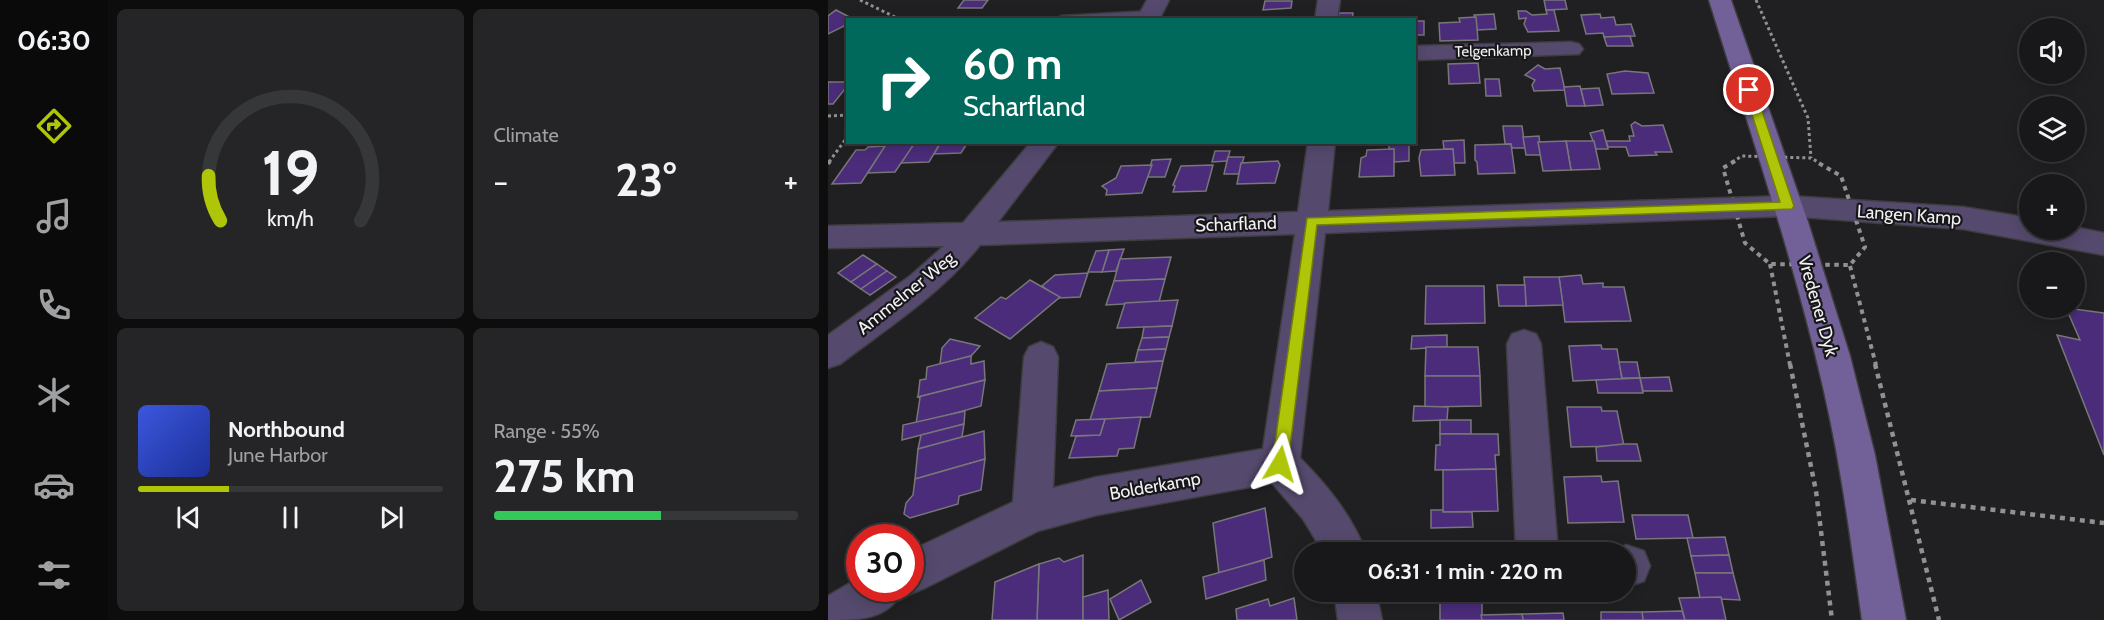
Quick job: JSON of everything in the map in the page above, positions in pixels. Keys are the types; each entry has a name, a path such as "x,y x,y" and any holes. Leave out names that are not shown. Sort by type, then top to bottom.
{"main road":[{"name":"Vredener Dyk","path":"1720,0 1807,265 1836,369 1863,490 1884,620"}],"street":[{"path":"1326,18 1329,0"},
{"name":"Telgenkamp","path":"1416,53 1571,49"},
{"name":"Ammelner Weg","path":"828,354 921,285 951,259 1044,144"},
{"path":"1322,144 1280,464 1317,504 1336,529 1341,542"},
{"name":"Scharfland","path":"828,237 1788,206"},
{"name":"Langen Kamp","path":"1788,206 1963,218 2019,227"},
{"path":"2084,240 2104,244"},
{"path":"1524,344 1536,542"},
{"path":"1032,513 1041,357"},
{"name":"Bolderkamp","path":"924,566 1032,513 1096,496 1280,464"},
{"path":"830,620 859,602"},
{"path":"1357,602 1360,620"}],"lane":[{"path":"1103,18 1152,11"}],"path":[{"path":"860,0 897,18"},
{"path":"1756,0 1808,118 1811,159"},
{"path":"828,116 846,116"},
{"path":"828,164 846,139"},
{"path":"1770,264 1816,491 1832,620"},
{"path":"1850,265 1911,500 1939,620"},
{"path":"1911,500 2104,523"}],"building":[{"path":"964,0 988,0 982,8 958,8"},
{"path":"1544,0 1565,0 1567,9 1546,10"},
{"path":"1265,1 1292,1 1291,8 1263,10"},
{"path":"836,10 851,18 846,18 846,25 828,34 828,16"},
{"path":"1546,10 1554,10 1559,31 1528,32 1524,24 1526,18 1519,19 1518,11 1526,11 1532,15 1547,14"},
{"path":"1339,13 1353,13 1352,18 1338,18"},
{"path":"1494,14 1496,29 1477,30 1474,15"},
{"path":"1600,14 1601,18 1614,17 1616,25 1631,24 1635,36 1604,37 1603,33 1586,34 1581,15"},
{"path":"1476,17 1478,40 1440,41 1439,23 1460,22 1459,18"},
{"path":"1416,21 1424,21 1424,35 1416,35"},
{"path":"1630,36 1633,46 1607,46 1604,37"},
{"path":"1478,63 1480,83 1449,84 1448,64"},
{"path":"1538,65 1545,69 1560,68 1565,90 1534,91 1532,85 1535,80 1525,75"},
{"path":"1625,71 1648,73 1654,93 1612,94 1607,74"},
{"path":"1485,79 1499,79 1501,96 1486,96"},
{"path":"828,82 846,82 846,88 833,104 828,104"},
{"path":"1580,86 1585,106 1567,106 1564,87"},
{"path":"1599,88 1603,105 1585,106 1581,89"},
{"path":"1635,122 1642,126 1663,125 1672,152 1629,156 1626,147 1608,147 1606,141 1630,141 1629,136 1634,136 1631,125"},
{"path":"1503,126 1522,126 1525,148 1512,148 1511,144 1505,144"},
{"path":"1603,130 1608,149 1596,149 1590,133"},
{"path":"1539,136 1541,155 1526,155 1523,137"},
{"path":"1464,140 1465,163 1454,163 1453,149 1444,149 1443,141"},
{"path":"1566,141 1594,141 1600,169 1571,170"},
{"path":"1566,141 1571,170 1543,171 1538,142"},
{"path":"886,144 914,144 895,172 867,173"},
{"path":"913,144 940,144 929,162 901,163"},
{"path":"940,144 967,144 961,153 934,154"},
{"path":"1389,144 1409,144 1409,161 1394,162 1394,149 1389,149"},
{"path":"1511,144 1515,173 1478,174 1475,145"},
{"path":"885,146 861,183 832,184 856,150"},
{"path":"1394,149 1394,176 1359,177 1361,158 1366,156 1367,150"},
{"path":"1453,149 1455,175 1421,176 1419,158 1421,150"},
{"path":"1215,151 1230,151 1227,161 1212,162"},
{"path":"1228,157 1244,157 1239,174 1224,174"},
{"path":"1171,159 1165,177 1147,177 1152,160"},
{"path":"1278,161 1280,165 1275,183 1237,184 1241,163"},
{"path":"1152,165 1142,193 1106,195 1107,190 1102,186 1116,178 1121,166"},
{"path":"1213,165 1206,191 1173,192 1175,186 1173,185 1181,166"},
{"path":"1124,249 1116,271 1102,272 1109,250"},
{"path":"1109,250 1102,272 1088,272 1096,251"},
{"path":"863,255 877,264 851,282 838,273"},
{"path":"1171,257 1165,279 1114,281 1120,259"},
{"path":"877,264 887,271 861,289 851,282"},
{"path":"887,271 896,277 870,295 861,289"},
{"path":"1088,273 1080,297 1059,298 1042,286 1055,275"},
{"path":"1581,275 1583,284 1603,283 1603,287 1624,287 1631,321 1565,322 1559,277"},
{"path":"1524,277 1559,277 1563,305 1526,306"},
{"path":"1165,279 1159,302 1106,305 1114,281"},
{"path":"1030,280 1060,297 1010,339 975,318 1001,297 1006,299"},
{"path":"1497,285 1525,285 1526,306 1499,306"},
{"path":"1426,286 1484,286 1485,323 1425,324"},
{"path":"1178,300 1172,326 1117,328 1125,303"},
{"path":"2085,310 2104,313 2104,455 2057,335 2080,340 2070,318 2085,318"},
{"path":"1172,326 1169,337 1142,338 1144,327"},
{"path":"1447,335 1447,347 1411,349 1412,336"},
{"path":"1169,337 1166,349 1138,350 1142,338"},
{"path":"950,339 980,346 971,356 940,364 942,348"},
{"path":"1601,345 1602,349 1617,349 1622,379 1573,381 1569,346"},
{"path":"1426,347 1478,347 1480,376 1425,376"},
{"path":"1166,349 1163,361 1135,362 1138,350"},
{"path":"971,356 971,364 984,361 985,380 918,397 920,380 926,379 927,367"},
{"path":"1163,361 1157,388 1099,391 1107,364"},
{"path":"1619,362 1637,362 1640,378 1622,378"},
{"path":"1425,376 1480,376 1481,406 1425,407"},
{"path":"1669,377 1672,391 1643,391 1640,378"},
{"path":"1640,378 1643,393 1598,393 1596,380"},
{"path":"985,380 981,406 916,424 920,398 918,397"},
{"path":"1157,388 1150,417 1090,420 1099,391"},
{"path":"1414,406 1448,407 1447,420 1413,421"},
{"path":"1567,407 1601,407 1602,411 1617,411 1624,446 1571,447"},
{"path":"965,411 964,424 902,440 903,425"},
{"path":"1141,417 1134,448 1119,449 1117,456 1069,458 1076,436 1100,435 1105,419"},
{"path":"1105,419 1100,435 1071,436 1076,420"},
{"path":"1440,420 1471,420 1471,434 1440,434"},
{"path":"964,424 962,437 918,449 921,435"},
{"path":"984,431 985,459 915,479 918,449"},
{"path":"1440,434 1498,434 1499,455 1495,455 1496,469 1435,470 1436,445 1440,445"},
{"path":"1637,444 1641,461 1597,461 1596,447"},
{"path":"985,459 981,490 959,496 958,504 910,518 904,514 906,503 913,495 915,479"},
{"path":"1496,469 1498,511 1443,512 1443,470"},
{"path":"1601,476 1602,482 1618,481 1624,522 1568,523 1564,477"},
{"path":"1265,508 1272,557 1219,574 1213,523"},
{"path":"1431,510 1472,512 1473,527 1431,528"},
{"path":"1632,515 1688,515 1693,538 1636,539"},
{"path":"1725,537 1729,555 1691,556 1687,538"},
{"path":"1083,555 1083,620 1037,620 1039,564 1059,558 1064,562"},
{"path":"1729,555 1733,573 1695,573 1691,556"},
{"path":"1264,560 1266,580 1206,599 1203,577"},
{"path":"1039,564 1037,620 992,620 995,582"},
{"path":"1695,573 1733,573 1740,600 1700,598"},
{"path":"1141,580 1151,602 1119,620 1110,599"},
{"path":"1108,590 1109,620 1083,620 1083,597"},
{"path":"1721,597 1726,620 1685,620 1679,598"},
{"path":"1294,598 1297,620 1237,620 1236,609 1268,599 1270,606"},
{"path":"1482,602 1482,620 1440,620 1440,603"},
{"path":"1682,611 1685,620 1643,620 1642,612"},
{"path":"1601,612 1642,612 1643,620 1601,620"},
{"path":"1563,613 1564,620 1523,620 1522,614"},
{"path":"1522,614 1523,620 1482,620 1481,615"}],"route":[{"path":"1280,464 1312,221 1788,206 1749,90"}]}
